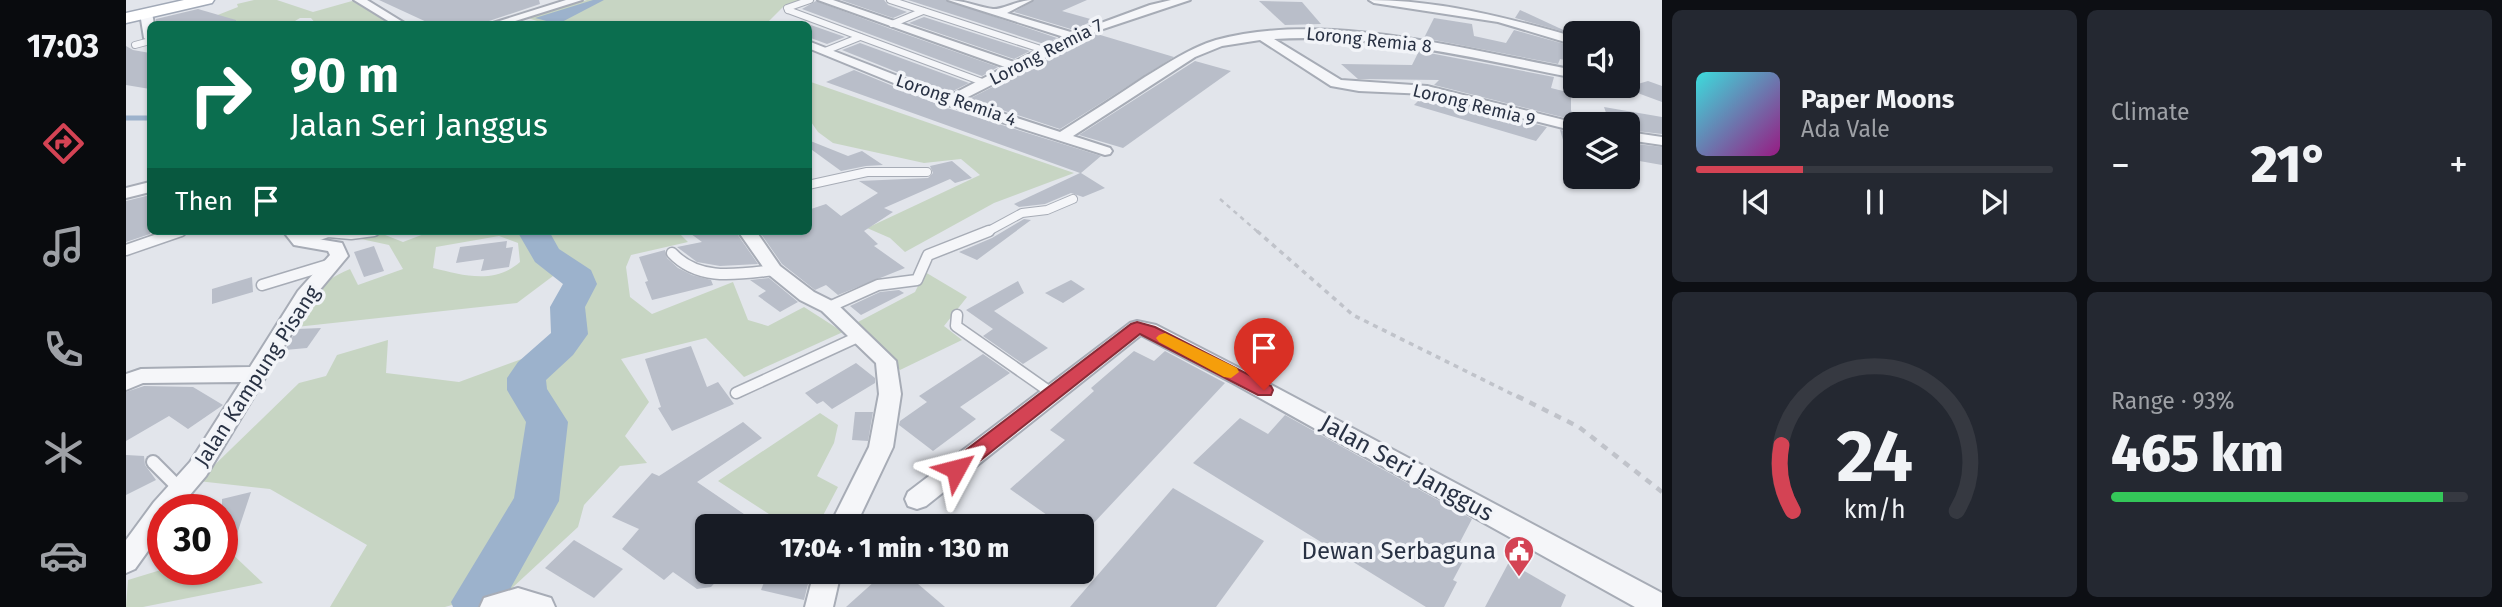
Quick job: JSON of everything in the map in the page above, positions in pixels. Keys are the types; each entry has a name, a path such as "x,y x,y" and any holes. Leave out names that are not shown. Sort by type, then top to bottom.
{"main road":[{"path":"126,18 206,0"}],"street":[{"path":"359,0 395,21"},
{"path":"506,21 577,0"},
{"path":"823,0 1016,67"},
{"path":"953,0 1075,37"},
{"path":"998,13 1027,0"},
{"name":"Lorong Remia 7","path":"950,101 1075,37 1127,14 1185,0"},
{"path":"1374,0 1499,19 1563,38"},
{"path":"1468,0 1499,19"},
{"path":"146,13 147,21"},
{"name":"Lorong Remia 8","path":"1061,136 1191,54 1219,43 1262,36 1314,33 1379,38 1563,72"},
{"name":"Lorong Remia 9","path":"1262,36 1336,83 1349,88 1429,91 1517,116 1563,125"},
{"name":"Lorong Remia 4","path":"812,46 950,101 1105,150"},
{"path":"1640,138 1662,141"},
{"path":"126,193 147,188"},
{"path":"750,235 774,270 807,296 830,307 886,361 890,394 881,447 848,514"},
{"path":"296,236 336,247 339,256 335,263"},
{"name":"Jalan Kampung Pisang","path":"175,494 198,469 305,295 335,263"},
{"name":"Jalan Seri Janggus","path":"917,499 1137,328 1149,330 1253,384 1661,607"},
{"path":"126,382 141,376 255,374"},
{"name":"Jalan Kampung Pisang","path":"126,561 147,532"},
{"path":"819,607 825,584"},
{"path":"495,607 518,601 541,607"}],"lane":[{"path":"810,0 787,8 985,83"},
{"path":"890,0 1047,51"},
{"path":"891,24 923,11"},
{"path":"812,24 819,21"},
{"path":"825,51 860,37"},
{"path":"135,45 147,40"},
{"path":"812,184 857,174 900,169 927,172"},
{"path":"830,307 878,285 917,281 929,255 987,232 1022,213 1047,210 1073,199"},
{"path":"126,250 169,235"},
{"path":"672,253 678,262 706,274 774,270"},
{"path":"262,285 335,263"},
{"path":"957,315 956,326 1053,394"},
{"path":"736,393 860,336"},
{"path":"153,462 179,488"}],"path":[{"path":"1220,199 1353,315 1579,427 1662,492"}],"green space":[{"path":"254,0 277,0 313,12 352,1 386,21 314,21 311,18 295,21 205,20 238,7 237,4"},
{"path":"587,0 804,0 783,7 769,21 537,21 528,18"},
{"path":"812,82 1074,173 994,203 905,252 890,238 867,228 980,175 961,159 924,163 833,143 818,132 812,123"},
{"path":"368,235 385,235 403,242 421,235 681,235 688,242 631,255 626,267 630,297 652,314 733,282 748,320 768,326 804,307 843,332 744,377 706,338 621,359 649,402 625,436 647,463 620,466 584,505 578,527 512,588 445,607 330,607 367,545 270,489 198,481 299,383 326,376 337,355 388,340 386,373 459,382 549,349 560,336 561,301 572,286 571,277 561,270 517,303 296,327 316,292 338,274 350,269 358,285 403,269 389,245 361,239","holes":["499,236 518,243 520,262 500,274 489,276 433,268 436,247"]},
{"path":"925,272 967,297 944,326 962,340 900,370 858,322 915,292"},
{"path":"820,413 838,425 834,443 817,476 838,487 824,514 769,514 718,481"},
{"path":"238,559 263,583 143,607 126,607 128,580 147,574 147,585 238,585"}],"water":[{"path":"593,0 604,0 564,21 535,18"}],"building":[{"path":"379,0 539,0 540,4 489,21 424,21"},
{"path":"841,0 884,0 888,5 907,12 893,18"},
{"path":"908,0 946,0 1057,38 1044,44"},
{"path":"1034,0 1087,0 1062,11 1094,20 1074,30 1014,12"},
{"path":"816,1 998,67 982,76 802,9"},
{"path":"1259,1 1302,2 1321,24 1285,25"},
{"path":"198,9 236,21 156,21"},
{"path":"1520,10 1563,31 1515,18"},
{"path":"924,17 1030,51 1014,59 909,23"},
{"path":"1434,18 1472,24 1474,36 1506,43 1514,30 1563,44 1563,60 1560,59 1558,64 1424,38"},
{"path":"812,25 845,37 827,44 812,38"},
{"path":"1097,34 1174,57 1060,129 969,99"},
{"path":"860,43 969,83 949,93 842,50"},
{"path":"126,46 147,52 147,88 126,85"},
{"path":"1419,51 1554,77 1551,88 1563,91 1563,98 1571,98 1572,112 1563,112 1563,117 1434,85 1439,80 1358,79 1341,64 1412,65"},
{"path":"1195,61 1231,71 1123,148 1079,135"},
{"path":"854,70 944,107 1101,156 1081,173 1105,188 1083,197 1071,193 1045,204 1019,207 1014,204 1080,173 826,82"},
{"path":"1648,81 1662,86 1662,102 1640,94 1640,83"},
{"path":"1423,96 1547,127 1536,141 1414,105"},
{"path":"1604,107 1633,112 1606,112"},
{"path":"1640,113 1662,117 1662,134 1640,131"},
{"path":"812,142 848,156 862,151 883,165 866,166 841,171 812,150"},
{"path":"1640,144 1662,147 1662,165 1640,161"},
{"path":"952,161 972,178 955,183 950,179 884,208 893,212 864,231 878,244 874,246 905,268 838,295 826,285 815,290 782,264 762,235 812,235 812,209 826,204 841,216 878,193 859,181 928,178 933,173 930,166"},
{"path":"147,196 147,235 126,242 126,201"},
{"path":"1024,219 1031,220 977,260 959,252 992,238"},
{"path":"692,235 738,235 758,264 720,266 697,262 677,247 702,242"},
{"path":"507,241 506,248 513,247 509,267 481,271 484,259 456,263 460,247"},
{"path":"374,246 384,271 364,277 354,252"},
{"path":"665,250 667,258 678,268 711,280 713,285 652,300 639,257"},
{"path":"252,277 253,292 212,304 212,289"},
{"path":"769,278 798,302 780,312 758,296 766,291 750,280"},
{"path":"1071,280 1085,289 1063,303 1045,293"},
{"path":"1018,281 1024,293 994,311 1048,348 1023,364 983,336 993,329 966,310"},
{"path":"899,290 904,293 861,315 850,306 880,292"},
{"path":"321,328 307,348 285,350 297,329"},
{"path":"691,346 707,387 718,382 734,404 672,431 658,408 661,407 645,359"},
{"path":"1134,351 1154,361 1165,351 1225,383 1094,523 1094,514 1046,514 1010,489 1065,440 1050,430 1094,391 1091,388"},
{"path":"983,354 1010,373 960,407 976,419 933,451 899,425 900,421 927,402 919,396"},
{"path":"856,363 875,378 875,383 832,409 823,401 817,404 805,393"},
{"path":"144,386 193,387 223,405 188,429 169,416 126,441 126,392"},
{"path":"855,412 873,412 868,441 852,440"},
{"path":"1285,415 1472,519 1460,542 1470,548 1453,580 1457,582 1444,607 1426,607 1193,463 1240,418 1268,434"},
{"path":"743,422 762,438 697,482 744,514 695,514 695,584 714,584 711,587 697,589 673,572 664,580 622,549 639,529 612,517 652,473 659,476"},
{"path":"126,455 144,456 145,465 156,480 126,495"},
{"path":"1173,488 1264,541 1216,607 1070,607 1090,584 1094,584 1094,579"},
{"path":"251,492 238,531 238,495"},
{"path":"574,540 623,569 594,598 545,568"},
{"name":"Dewan Serbaguna","path":"1509,562 1566,595 1561,607 1485,607"},
{"path":"763,584 808,584 804,600 761,590"},
{"path":"872,584 918,584 945,607 846,607"}],"waterway":[{"path":"126,118 147,118"},
{"path":"476,602 536,501 547,422 527,390 526,378 570,334 568,307 580,284 579,277 546,255 535,235"}],"slow traffic":[{"path":"1165,338 1231,372"}],"place":[{"name":"Dewan Serbaguna","path":"1519,578"}],"route":[{"path":"956,469 1137,328 1149,330 1264,390"}]}
